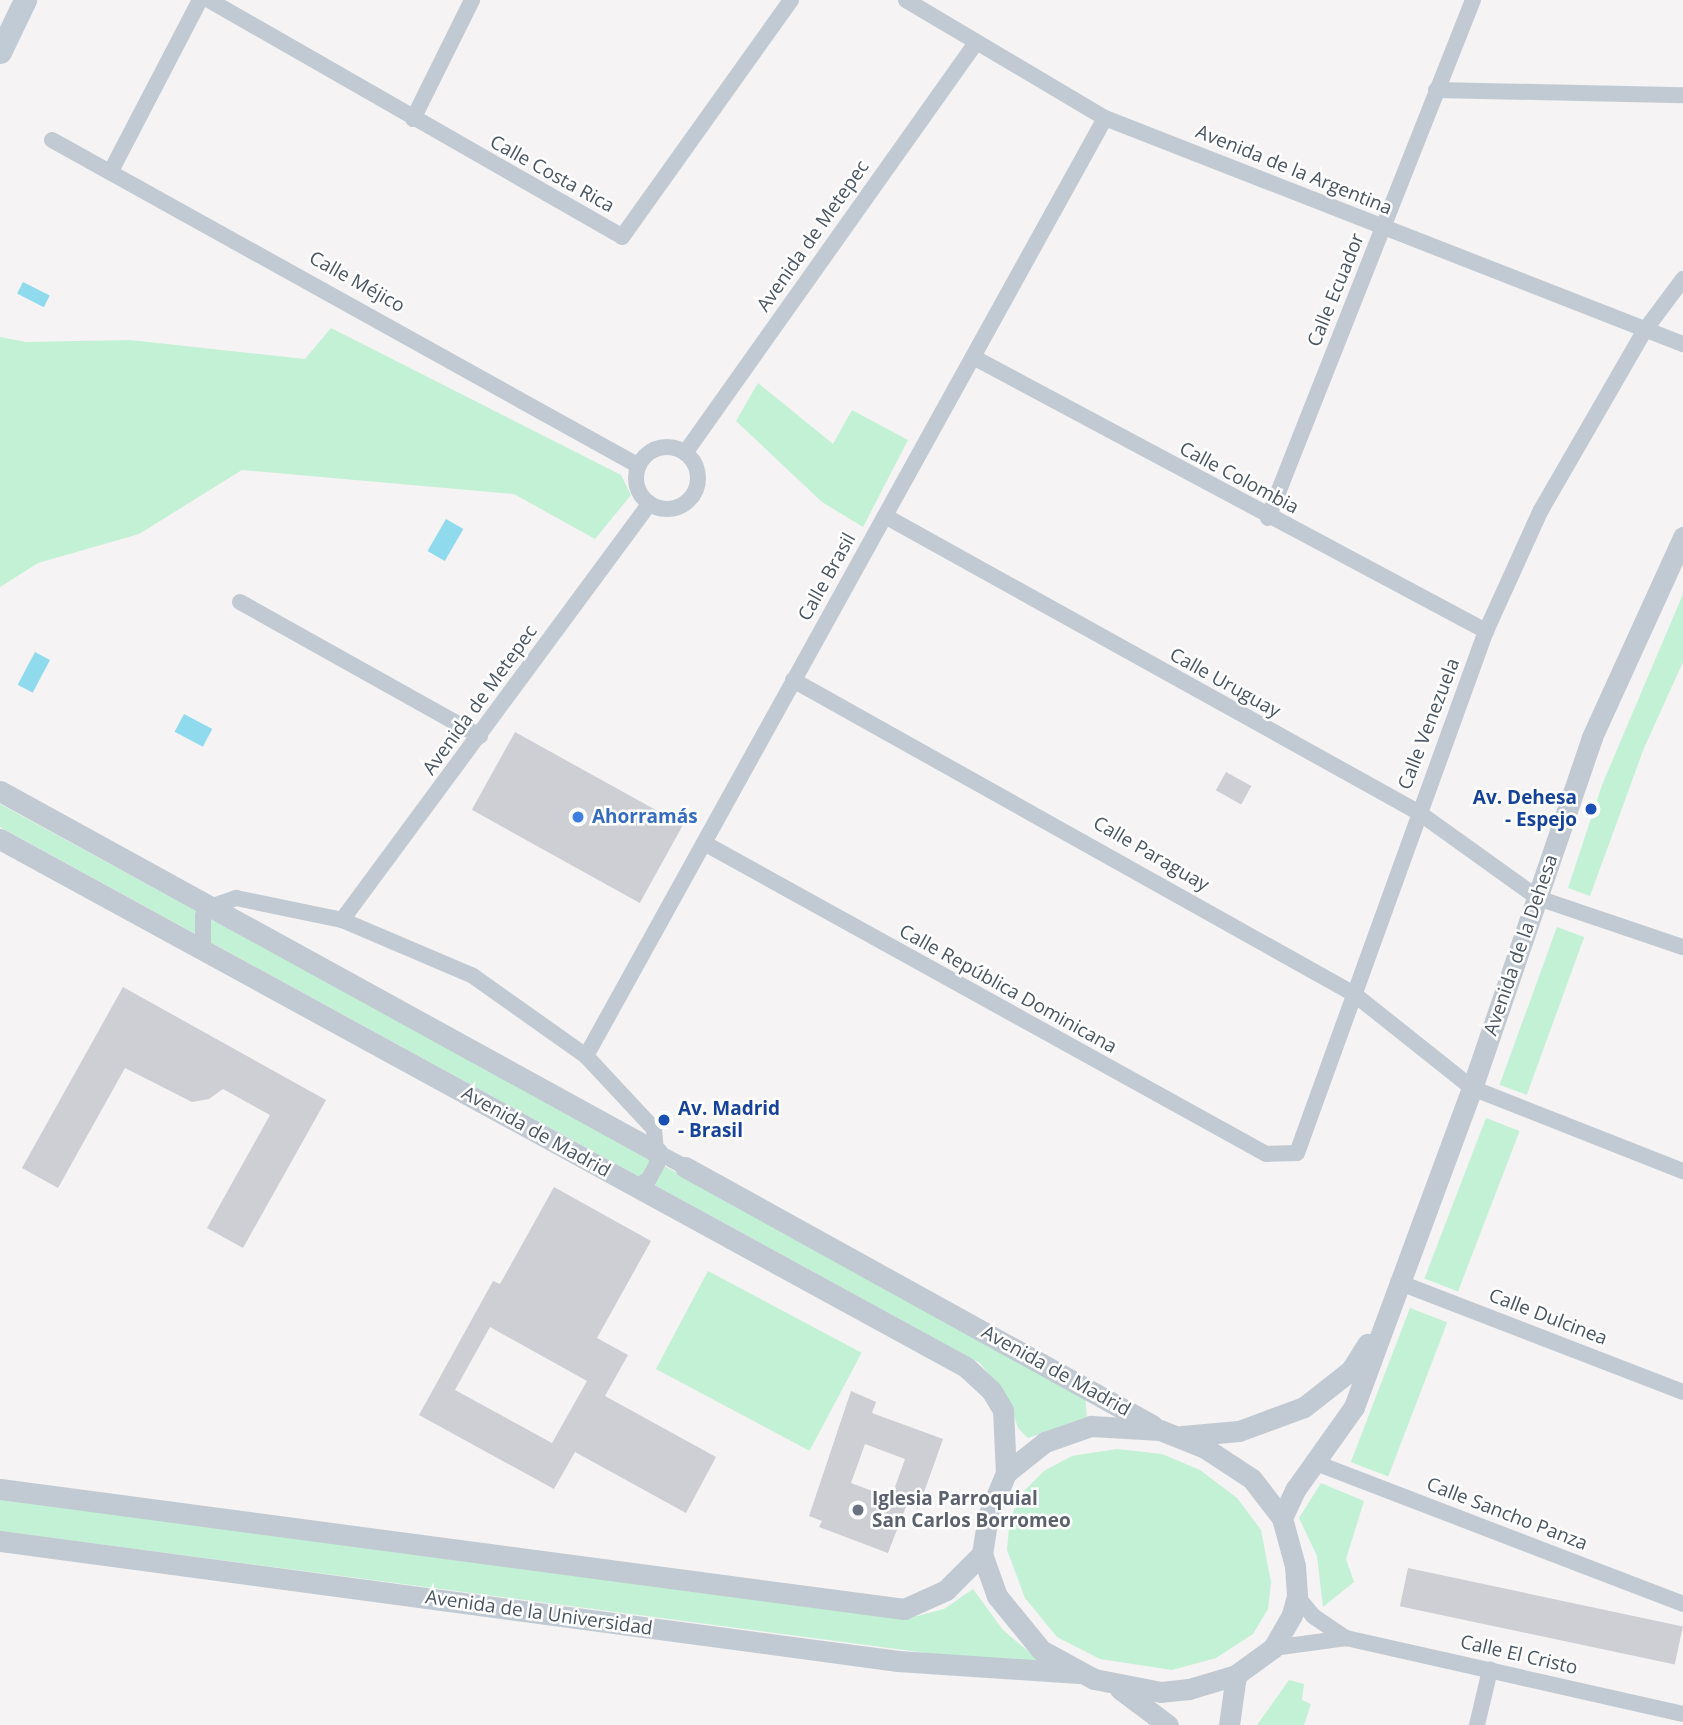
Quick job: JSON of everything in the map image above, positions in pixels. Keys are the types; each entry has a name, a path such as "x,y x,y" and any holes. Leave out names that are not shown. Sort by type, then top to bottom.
{"main road":[{"path":"0,52 25,0"}],"street":[{"path":"112,169 200,0"},
{"name":"Calle Costa Rica","path":"209,0 622,237 792,0"},
{"path":"413,119 472,0"},
{"name":"Avenida de la Argentina","path":"906,0 975,44 1105,118 1683,344"},
{"name":"Calle Ecuador","path":"1268,518 1473,0"},
{"name":"Avenida de Metepec","path":"685,453 975,44"},
{"path":"1436,90 1683,95"},
{"name":"Calle Brasil","path":"586,1056 1105,118"},
{"name":"Calle Méjico","path":"52,140 112,169 639,466"},
{"name":"Calle Venezuela","path":"1297,1153 1418,812 1486,631 1541,510 1645,330 1683,279"},
{"name":"Calle Colombia","path":"973,357 1268,518 1486,631"},
{"path":"659,448 685,453 697,470 695,491 670,509 650,503 637,487 639,466 659,448"},
{"name":"Avenida de Metepec","path":"342,920 650,503"},
{"name":"Calle Uruguay","path":"885,516 1418,812 1538,898 1683,947"},
{"name":"Avenida de la Dehesa","path":"1282,1518 1295,1490 1354,1407 1383,1319 1472,1088 1592,737 1683,537"},
{"path":"240,601 480,736"},
{"name":"Calle Paraguay","path":"793,680 1354,994 1472,1088 1683,1171"},
{"name":"Avenida de Madrid","path":"0,791 1169,1433 1230,1461 1267,1495 1290,1534 1297,1596"},
{"name":"Avenida de Madrid","path":"0,839 966,1367 991,1390 1003,1410 1006,1473"},
{"name":"Calle República Dominicana","path":"704,843 1266,1154 1297,1153"},
{"path":"203,950 203,916 210,907 236,898 342,920 472,976 586,1056 654,1129 657,1152 654,1171 637,1187"},
{"name":"Calle Dulcinea","path":"1398,1282 1683,1392"},
{"name":"Avenida de la Dehesa","path":"1169,1433 1239,1431 1304,1407 1350,1370 1383,1319"},
{"path":"1169,1433 1091,1426 1045,1442 1006,1473 988,1516 982,1554 998,1596 1018,1626 1041,1650 1079,1673 1116,1685 1161,1692 1189,1689 1236,1675 1273,1648 1284,1634 1297,1596"},
{"name":"Calle Sancho Panza","path":"1316,1463 1683,1604"},
{"path":"0,1489 904,1609 946,1590 982,1554"},
{"name":"Avenida de la Universidad","path":"0,1541 898,1661 1079,1673"},
{"name":"Calle El Cristo","path":"1297,1596 1313,1616 1346,1639"},
{"name":"Calle El Cristo","path":"1273,1648 1346,1639 1683,1714"},
{"path":"1477,1725 1490,1670"},
{"path":"1229,1725 1236,1675"},
{"path":"1116,1685 1168,1725"}],"green space":[{"path":"331,328 621,475 631,495 595,539 514,494 242,470 139,534 38,563 0,587 0,337 26,342 130,340 305,359"},
{"path":"758,383 833,444 852,410 908,440 863,527 822,502 736,421"},
{"path":"1683,594 1683,662 1644,748 1590,896 1568,888 1602,785"},
{"path":"0,804 1085,1395 1087,1417 1028,1438 1018,1428 1008,1398 980,1363 0,827"},
{"path":"1557,927 1584,937 1527,1095 1500,1085"},
{"path":"1486,1118 1520,1131 1458,1291 1424,1279"},
{"path":"708,1271 862,1353 810,1451 656,1369"},
{"path":"1410,1308 1447,1322 1388,1476 1351,1462"},
{"path":"1117,1449 1162,1454 1200,1470 1237,1498 1261,1530 1271,1582 1268,1609 1253,1634 1216,1658 1172,1670 1100,1659 1057,1637 1025,1598 1007,1550 1010,1518 1024,1491 1044,1471 1072,1456"},
{"path":"1321,1483 1364,1501 1346,1559 1354,1582 1323,1607 1317,1556 1299,1518"},
{"path":"0,1497 917,1616 944,1609 973,1589 1003,1630 1049,1669 0,1531"},
{"path":"1289,1680 1304,1684 1302,1700 1311,1704 1304,1725 1257,1725"}],"water":[{"path":"23,282 50,296 44,307 17,294"},
{"path":"446,519 463,529 445,561 428,551"},
{"path":"35,652 50,660 33,693 18,685"},
{"path":"184,714 212,729 203,747 175,732"}],"building":[{"name":"Ahorramás","path":"515,732 683,825 640,903 472,810"},
{"path":"1226,772 1251,786 1241,804 1216,790"},
{"path":"123,987 326,1100 243,1248 207,1228 270,1115 223,1089 209,1099 192,1102 125,1068 58,1188 22,1168"},
{"path":"554,1187 651,1241 597,1338 628,1355 605,1396 716,1457 686,1513 575,1452 554,1489 419,1415 493,1281 500,1284","holes":["490,1327 587,1381 552,1443 455,1390"]},
{"path":"851,1391 876,1402 872,1413 943,1439 918,1509 907,1504 888,1553 819,1527 822,1521 809,1516","holes":["865,1444 905,1459 891,1498 851,1483"]},
{"path":"1408,1568 1683,1626 1675,1665 1400,1606"}],"place":[{"name":"Av. Dehesa - Espejo","path":"1591,809"},
{"name":"Ahorramás","path":"578,817"},
{"name":"Av. Madrid - Brasil","path":"664,1120"},
{"name":"Iglesia Parroquial San Carlos Borromeo","path":"858,1510"}]}
